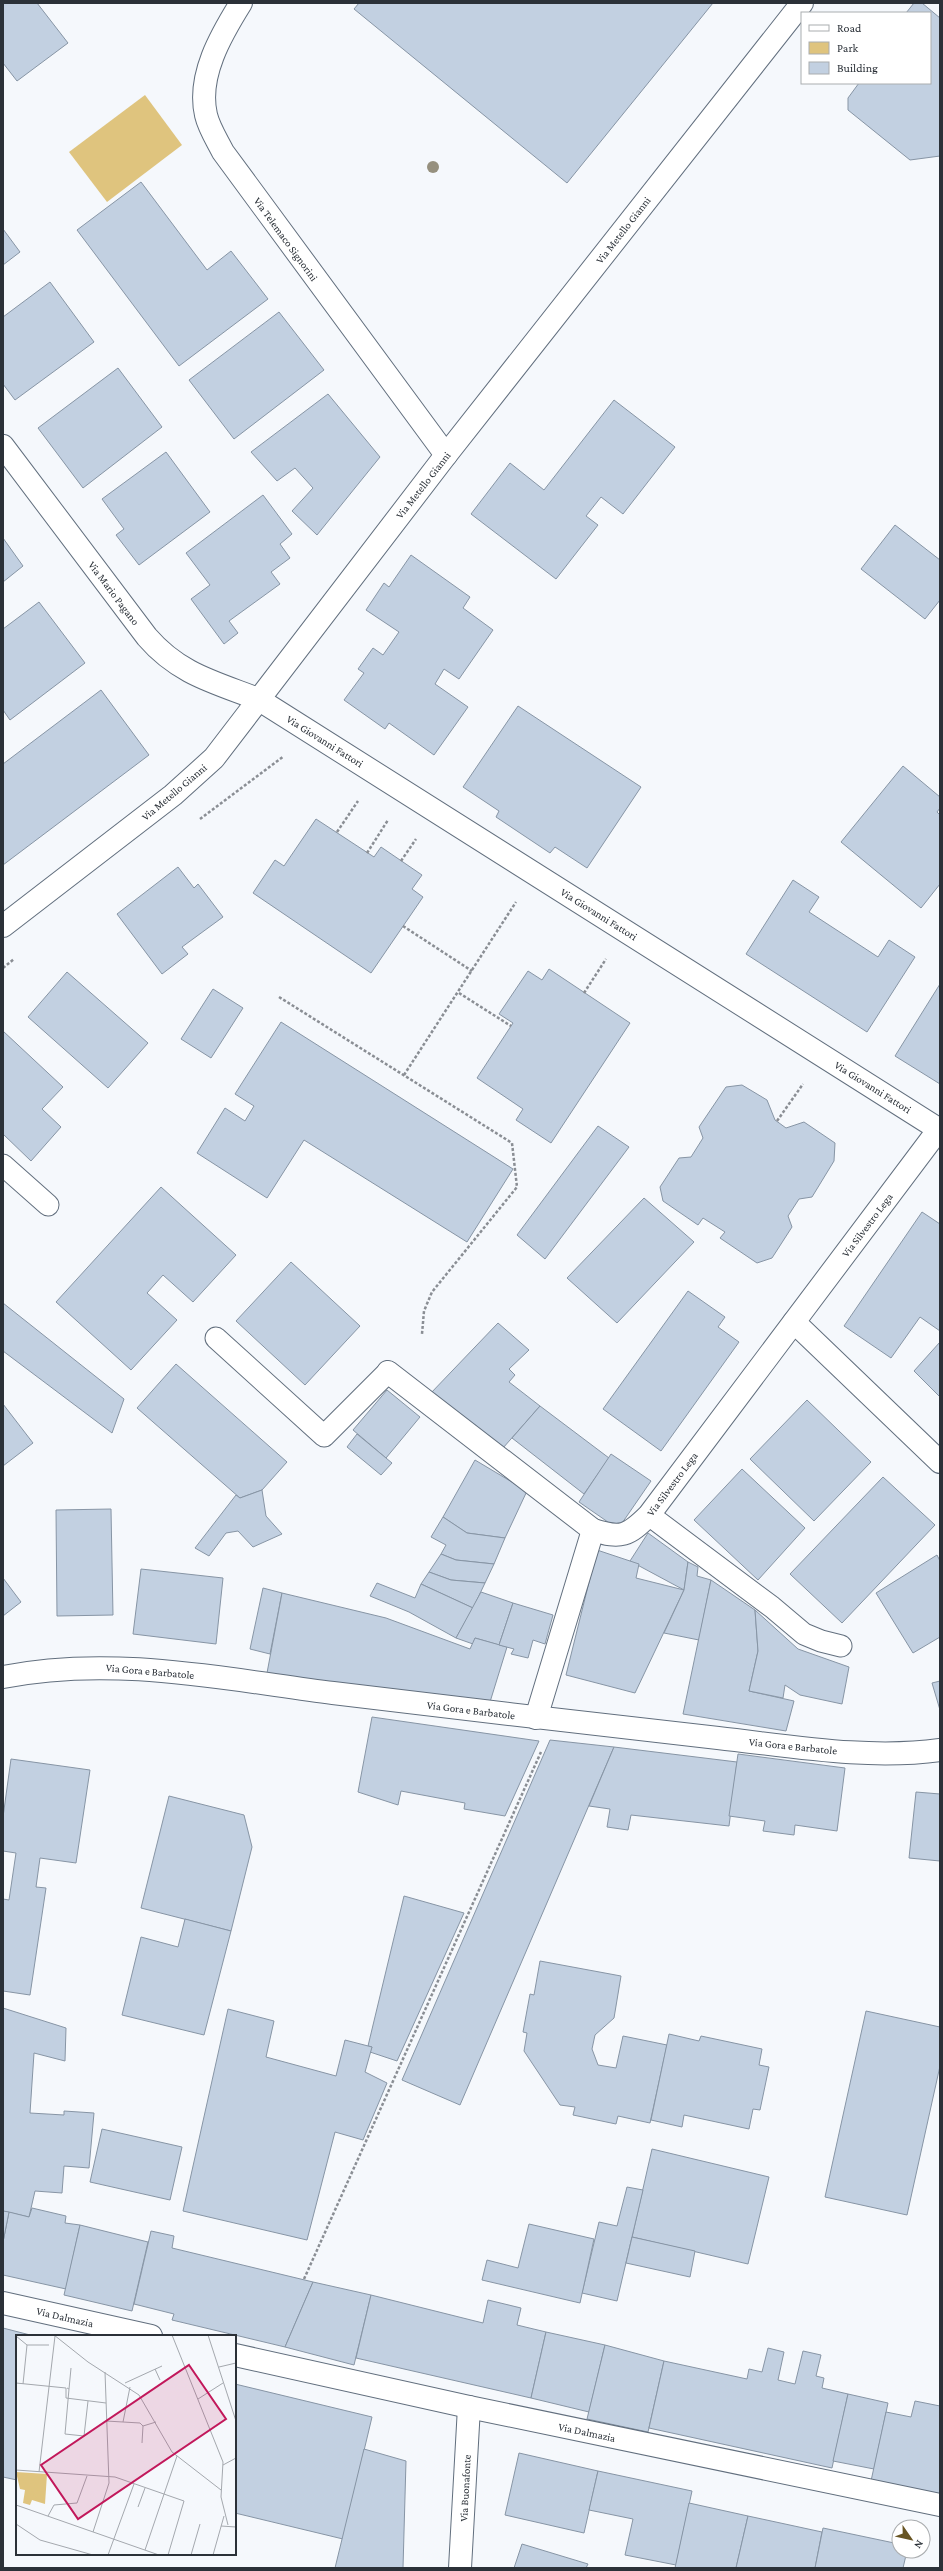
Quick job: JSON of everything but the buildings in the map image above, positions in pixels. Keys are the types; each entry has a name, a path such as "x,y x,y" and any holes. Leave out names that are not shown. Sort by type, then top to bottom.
{"street":[{"name":"Via Telemaco Signorini","path":"241,3 224,30 206,81 206,115 214,135 227,158 446,455"},
{"name":"Via Metello Gianni","path":"3,926 195,777 234,733 258,699 446,455 802,3"},
{"name":"Via Mario Pagano","path":"3,446 161,653 191,673 258,699"},
{"name":"Via Giovanni Fattori","path":"258,699 940,1130"},
{"name":"Via Silvestro Lega","path":"593,1530 612,1537 627,1533 649,1515 940,1130"},
{"path":"794,1322 940,1462"},
{"path":"388,1372 593,1530 536,1718"},
{"name":"Via Gora e Barbatole","path":"3,1677 42,1670 99,1666 124,1667 559,1721 790,1746 892,1755 940,1750"},
{"name":"Via Dalmazia","path":"3,2303 147,2335"},
{"name":"Via Dalmazia","path":"236,2355 469,2407 940,2505"},
{"name":"Via Buonafonte","path":"460,2568 469,2407"}],"lane":[{"path":"3,1165 48,1205"},
{"path":"216,1338 324,1436 388,1372"},
{"path":"649,1515 772,1607 804,1634 821,1641 841,1646"}],"path":[{"path":"195,823 286,755"},
{"path":"352,797 364,805"},
{"path":"337,832 358,801"},
{"path":"383,816 394,824"},
{"path":"367,853 389,820"},
{"path":"411,834 423,842"},
{"path":"401,861 416,838"},
{"path":"510,897 523,906"},
{"path":"404,1075 459,993 517,902"},
{"path":"403,926 472,971"},
{"path":"600,954 613,962"},
{"path":"3,968 15,958"},
{"path":"584,993 606,958"},
{"path":"459,993 511,1026"},
{"path":"279,997 512,1143 517,1187 432,1292 424,1311 422,1334"},
{"path":"797,1080 810,1088"},
{"path":"777,1121 804,1084"},
{"path":"304,2279 548,1735 559,1721"}],"green space":[{"path":"145,95 182,145 107,202 69,152"}]}
